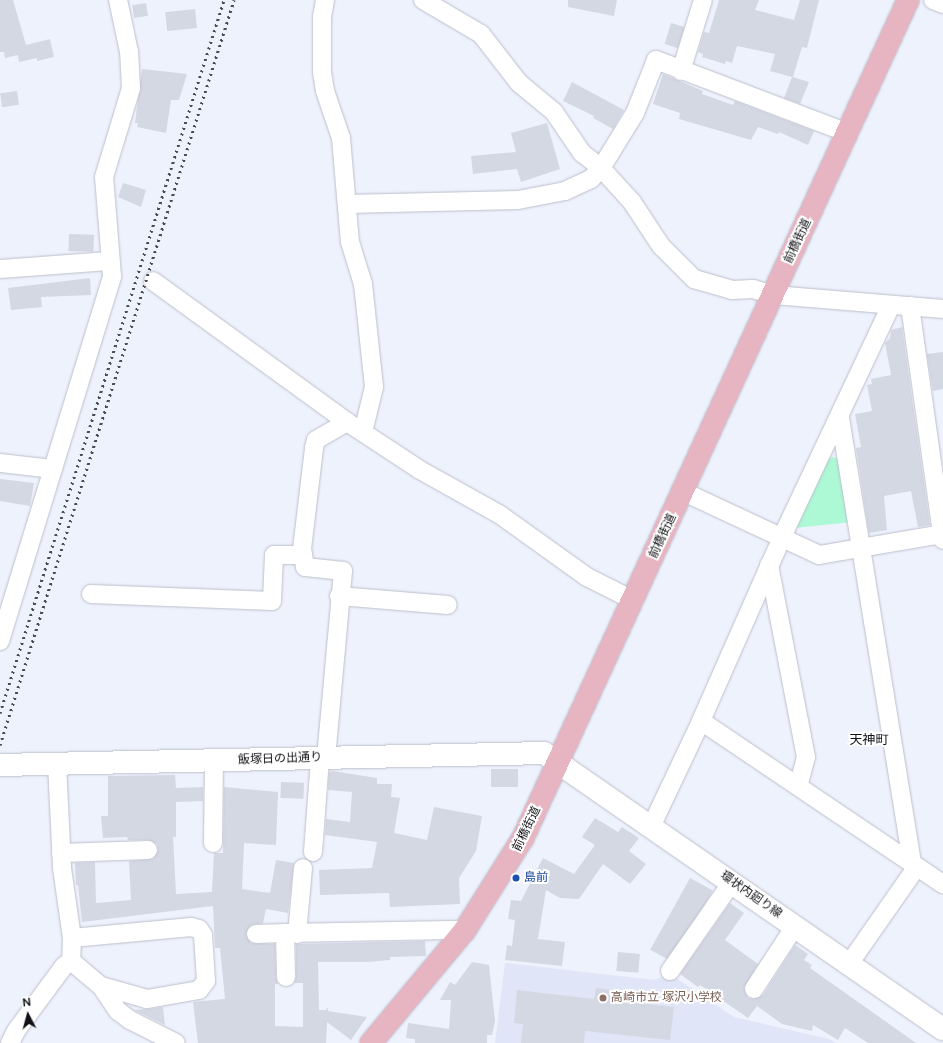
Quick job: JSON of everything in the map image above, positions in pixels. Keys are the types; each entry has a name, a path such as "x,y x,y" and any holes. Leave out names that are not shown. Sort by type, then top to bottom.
{"main road":[{"name":"前橋街道","path":"371,1043 465,930 514,854 684,492 908,0"}],"street":[{"path":"0,641 112,276 104,177 131,88 129,52 118,0"},
{"path":"325,0 322,17 322,72 325,91 341,138 350,242 363,284 374,387 363,432"},
{"path":"423,0 481,34 519,83 554,112 582,153 601,168 632,202 661,246 694,279 732,290 753,289 774,295 943,309"},
{"path":"681,71 703,0"},
{"path":"933,0 943,4"},
{"path":"346,204 518,200 565,191 591,178 601,168 635,113 656,60 681,71 848,134"},
{"path":"0,269 110,261"},
{"path":"153,280 347,422 420,470 499,514 587,577 633,600"},
{"path":"651,826 701,721 769,565 840,418 891,305"},
{"path":"684,492 819,555 861,550 943,536 910,306"},
{"path":"840,418 861,550 917,867 849,964"},
{"path":"313,852 339,596 343,571 305,567 303,555 316,440 347,422"},
{"path":"0,463 53,469"},
{"path":"91,594 272,601 274,555 303,555"},
{"path":"769,565 806,757 798,786"},
{"path":"339,596 448,605"},
{"path":"701,721 943,884"},
{"name":"飯塚日の出通り","path":"0,765 214,762 544,753 558,762"},
{"path":"213,843 214,762"},
{"name":"環状内廻り線","path":"558,762 943,1030"},
{"path":"57,764 64,897 72,938 71,961"},
{"path":"61,853 148,850"},
{"path":"917,867 943,867"},
{"path":"286,977 291,934 303,868"},
{"path":"670,971 732,882"},
{"path":"754,989 795,926"},
{"path":"72,938 191,927 199,929 203,935 206,981 199,990 147,999 101,986"},
{"path":"256,934 465,930"},
{"path":"71,961 101,986 118,1011 130,1020 176,1043"},
{"path":"10,1043 16,1031 64,966 71,961"}],"shaded area":[{"name":"高崎市立 塚沢小学校","path":"505,963 654,980 670,974 734,1017 829,1039 836,1043 495,1043"}],"green space":[{"path":"834,457 842,463 852,522 795,528 827,458"}],"building":[{"path":"0,0 13,0 26,45 50,39 54,57 37,61 37,58 19,62 18,55 5,58 4,52 0,52"},
{"path":"568,0 617,0 614,16 568,7"},
{"path":"719,0 759,0 755,10 794,20 800,0 819,0 807,48 802,47 793,77 809,82 800,104 784,98 792,77 770,71 775,54 737,46 732,63 726,61 725,64 702,57 703,54 698,52 704,32 709,33"},
{"path":"146,3 148,16 134,18 132,5"},
{"path":"195,9 197,28 167,31 165,12"},
{"path":"671,23 684,27 678,48 665,44"},
{"path":"142,69 187,74 179,100 171,100 166,133 137,127 138,123 135,123"},
{"path":"663,74 703,91 702,94 733,105 735,101 814,131 808,145 779,132 778,134 758,127 751,140 679,119 680,113 653,104"},
{"path":"572,82 624,110 613,129 593,118 594,116 563,101"},
{"path":"17,91 19,105 2,107 0,93"},
{"path":"547,123 560,169 521,182 517,169 473,174 471,156 516,152 511,133"},
{"path":"123,183 146,190 141,207 118,197"},
{"path":"69,234 94,235 93,252 68,251"},
{"path":"90,278 91,295 41,297 42,307 11,310 8,288"},
{"path":"902,327 930,525 918,527 911,491 884,496 887,530 869,533 856,448 861,447 855,414 872,411 867,385 872,384 871,379 891,375 885,343 890,338 891,330"},
{"path":"943,352 943,389 933,391 927,354"},
{"path":"0,479 34,483 30,506 0,501"},
{"path":"491,769 518,769 518,787 491,787"},
{"path":"332,771 377,778 377,784 392,784 391,797 400,798 394,833 427,840 434,807 482,816 476,851 459,878 460,904 390,907 389,893 320,895 319,870 372,868 377,842 325,835 326,819 350,822 352,792 328,790 329,773"},
{"path":"175,775 176,788 203,787 203,801 176,802 176,837 173,837 176,894 212,892 214,853 223,853 224,787 278,792 276,845 244,843 242,889 270,893 276,860 294,863 288,913 266,909 263,923 251,925 246,934 251,943 275,944 276,977 278,984 275,984 275,1026 303,1027 303,983 294,983 296,977 296,944 425,941 426,956 390,957 390,960 367,962 318,962 319,1010 326,1010 328,1007 328,1011 367,1017 351,1040 327,1022 326,1043 198,1043 193,1002 225,999 220,948 215,948 213,906 82,922 78,885 76,885 75,863 95,862 96,903 131,900 129,861 153,859 158,850 157,844 148,840 128,840 127,837 103,838 101,816 108,816 108,776"},
{"path":"281,782 304,783 303,799 280,798"},
{"path":"595,818 618,832 622,827 639,838 629,851 646,864 630,884 603,864 579,899 560,898 546,890 538,939 565,942 562,966 505,960 507,945 512,946 515,920 508,919 511,900 521,901 543,858 574,874 595,845 582,837"},
{"path":"690,878 713,891 673,962 650,950"},
{"path":"730,903 744,913 725,940 758,964 744,988 748,998 754,999 763,995 795,945 808,954 804,960 812,965 810,968 916,1043 868,1043 845,1028 838,1040 813,1025 812,1031 782,1024 757,1006 748,1018 700,985 698,987 680,974"},
{"path":"618,952 640,954 638,973 616,971"},
{"path":"472,962 489,965 495,1021 492,1035 487,1035 487,1043 415,1043 415,1039 406,1038 408,1023 449,1029 451,1000 440,1000 450,982 455,985"},
{"path":"596,988 613,990 612,1000 674,1007 670,1040 585,1031 584,1043 521,1043 523,1024 514,1023 517,990 594,999"},
{"path":"163,1007 165,1025 134,1010 149,1009"}],"railway":[{"path":"0,713 224,0"},
{"path":"0,745 234,0"}],"place":[{"name":"島前","path":"516,878"},
{"name":"高崎市立 塚沢小学校","path":"603,998"}],"district":[{"name":"天神町","path":"869,740"}]}
